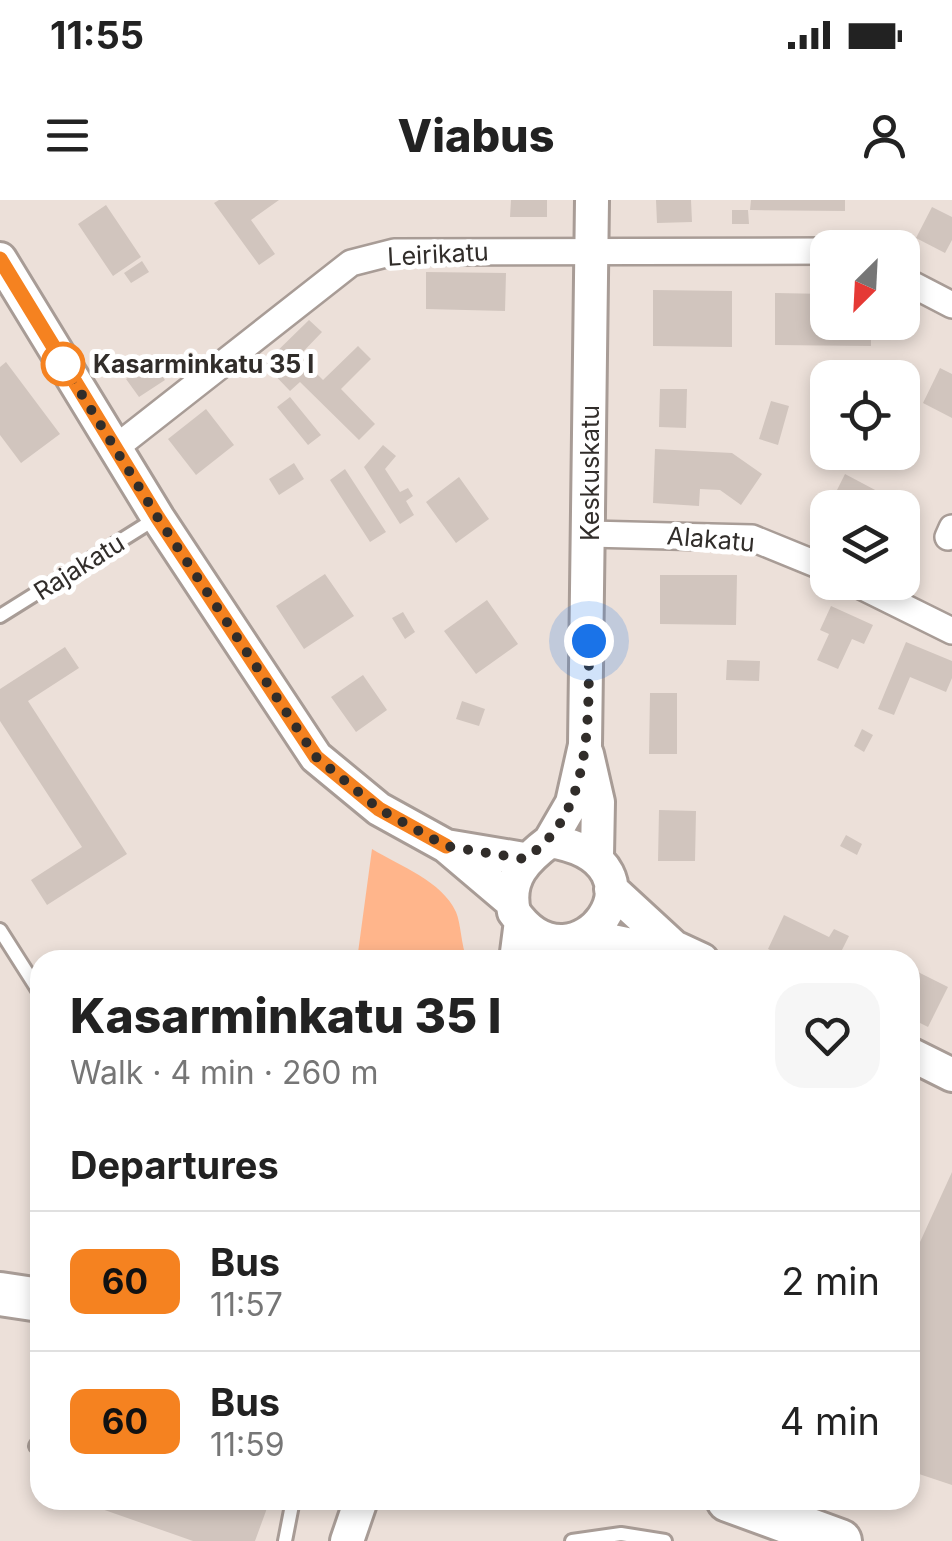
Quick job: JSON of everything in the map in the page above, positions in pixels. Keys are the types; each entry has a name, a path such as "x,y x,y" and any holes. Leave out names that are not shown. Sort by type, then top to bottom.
{"highway":[{"path":"0,1294 30,1298"},
{"path":"755,1510 840,1541"}],"street":[{"name":"Keskuskatu","path":"537,850 572,803 585,745 592,200"},
{"name":"Leirikatu","path":"114,449 352,263 394,252 810,251"},
{"path":"0,259 114,449 316,757 379,809 446,846 533,932 572,945 662,950"},
{"path":"920,289 952,306"},
{"name":"Alakatu","path":"589,534 752,538 810,562"},
{"path":"890,600 952,631"},
{"name":"Keskuskatu","path":"585,745 598,802 597,856"},
{"path":"446,846 537,850 575,845 597,856 611,889 683,950"},
{"path":"516,950 514,884 537,850"},
{"path":"572,945 607,916 611,889"},
{"path":"920,1059 952,1075"},
{"path":"347,1541 357,1510"}],"lane":[{"name":"Rajakatu","path":"0,616 158,518"},
{"path":"0,930 30,977"},
{"path":"285,1541 291,1510"},
{"path":"572,1541 622,1534 665,1541"}],"shaded area":[{"path":"372,849 441,891 458,917 464,950 358,950"}],"building":[{"path":"279,200 251,220 275,254 259,265 214,203"},
{"path":"511,200 547,200 547,217 510,217"},
{"path":"656,200 691,200 692,222 657,223"},
{"path":"751,200 845,200 845,211 750,210"},
{"path":"106,205 141,257 113,276 78,224"},
{"path":"932,207 952,217 952,240 945,253 920,240 920,230"},
{"path":"732,210 748,210 749,224 732,224"},
{"path":"142,261 149,272 131,283 124,273"},
{"path":"426,272 506,273 505,311 426,309"},
{"path":"653,290 732,291 732,347 653,346"},
{"path":"775,293 810,294 810,340 871,340 871,346 775,345"},
{"path":"309,320 322,332 299,356 323,380 358,346 371,359 341,389 375,424 359,440 300,382 290,391 264,364"},
{"path":"152,361 165,380 139,397 126,379"},
{"path":"6,362 60,434 21,463 0,435 0,367"},
{"path":"940,368 952,374 952,418 923,403"},
{"path":"660,389 687,389 686,428 659,427"},
{"path":"290,397 321,435 308,445 277,407"},
{"path":"771,401 789,406 778,445 759,439"},
{"path":"206,409 234,445 196,475 168,439"},
{"path":"383,445 396,456 385,469 400,492 408,488 413,496 406,501 414,515 400,524 364,467"},
{"path":"655,449 732,453 762,474 741,505 720,490 700,489 699,506 653,503"},
{"path":"294,463 304,479 279,495 269,479"},
{"path":"345,469 386,532 370,542 330,480"},
{"path":"845,474 875,490 837,490"},
{"path":"459,477 489,519 456,543 426,502"},
{"path":"325,574 354,616 304,649 276,606"},
{"path":"660,575 737,575 736,625 660,624"},
{"path":"487,600 518,644 476,674 444,631"},
{"path":"831,606 873,625 864,644 852,639 838,669 817,660 829,634 820,630"},
{"path":"403,612 415,632 405,639 392,618"},
{"path":"906,642 952,661 952,678 946,692 910,677 894,715 878,709"},
{"path":"65,647 79,668 28,701 127,854 47,905 31,880 82,847 0,721 0,689"},
{"path":"727,660 760,661 759,681 726,680"},
{"path":"363,675 387,710 356,732 331,697"},
{"path":"650,693 677,693 677,754 649,754"},
{"path":"462,701 485,709 479,726 456,719"},
{"path":"862,729 873,735 864,752 854,746"},
{"path":"659,810 696,811 695,861 658,861"},
{"path":"846,835 862,844 857,855 840,846"},
{"path":"784,915 829,937 834,929 849,936 842,950 768,949"},
{"path":"920,973 948,987 928,1027 920,1023"},
{"path":"952,1172 952,1485 920,1474 920,1242"},
{"path":"105,1510 266,1510 255,1541 193,1541"}],"bus line":[{"name":"60","path":"0,259 114,449 316,757 379,809 446,846"}],"place":[{"name":"Kasarminkatu 35 I","path":"63,364"}],"route":[{"path":"63,364 158,518 316,757 379,809 446,846 524,859 550,841 572,803 585,745 589,641"}]}
